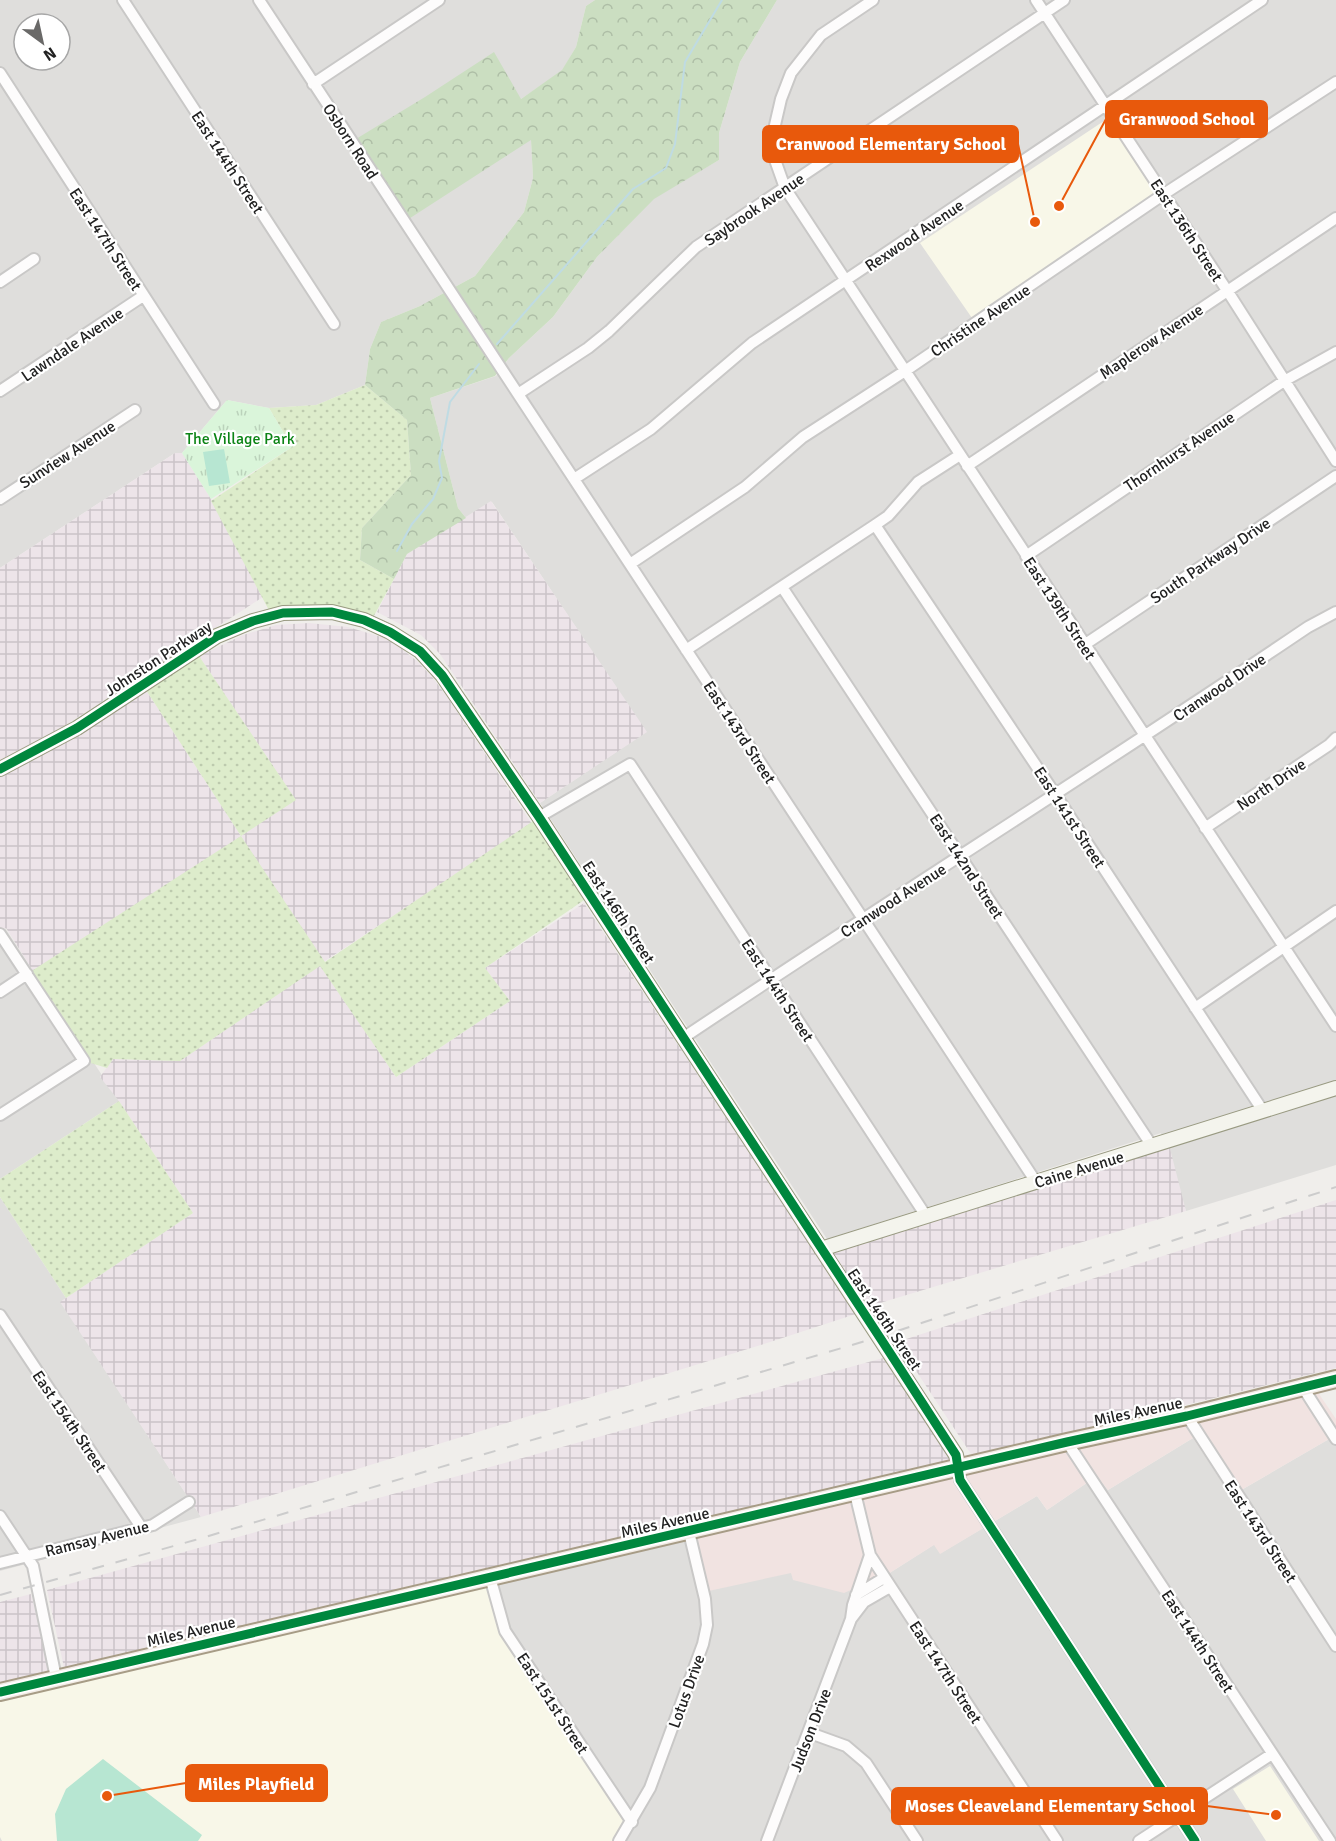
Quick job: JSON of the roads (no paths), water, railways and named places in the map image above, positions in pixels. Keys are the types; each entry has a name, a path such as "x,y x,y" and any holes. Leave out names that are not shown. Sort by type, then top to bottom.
{"main road":[{"name":"Miles Avenue","path":"0,1692 490,1576 1186,1416 1336,1379"}],"street":[{"name":"East 144th Street","path":"123,0 333,324"},
{"name":"Osborn Road","path":"260,0 443,282"},
{"path":"313,84 439,0"},
{"name":"East 139th Street","path":"873,0 821,35 791,73 781,99 775,125 774,157 785,188 1336,1026"},
{"name":"East 136th Street","path":"1036,0 1227,290 1336,461"},
{"name":"Saybrook Avenue","path":"518,394 602,337 696,247 1064,0"},
{"name":"Rexwood Avenue","path":"573,479 651,429 752,343 1262,0"},
{"name":"East 147th Street","path":"0,73 214,404"},
{"name":"Christine Avenue","path":"630,564 745,487 803,437 1164,194 1336,82"},
{"name":"Maplerow Avenue","path":"967,466 1336,218"},
{"path":"0,282 34,259"},
{"name":"East 143rd Street","path":"443,282 1036,1182"},
{"name":"Lawndale Avenue","path":"0,391 143,296"},
{"name":"Thornhurst Avenue","path":"1026,556 1284,381 1336,352"},
{"name":"Sunview Avenue","path":"0,499 135,410"},
{"path":"686,650 888,516 918,482 960,455"},
{"name":"South Parkway Drive","path":"1084,645 1336,476"},
{"name":"East 141st Street","path":"875,525 1263,1111"},
{"name":"East 142nd Street","path":"782,586 1152,1146"},
{"name":"Johnston Parkway","path":"0,769 77,728 216,636 253,621 283,613 332,612 364,620 390,632 420,651 442,675 539,817"},
{"name":"Cranwood Drive","path":"1103,762 1145,737 1308,627 1336,612"},
{"name":"North Drive","path":"1205,828 1329,745 1336,738"},
{"name":"Cranwood Avenue","path":"683,1038 1103,762"},
{"name":"East 144th Street","path":"539,817 630,764 926,1216"},
{"name":"East 146th Street","path":"539,817 956,1455 960,1480 1195,1841"},
{"path":"1196,1008 1336,911"},
{"path":"0,934 84,1061 0,1115"},
{"path":"0,992 27,974"},
{"name":"Caine Avenue","path":"821,1249 1336,1088"},
{"name":"East 154th Street","path":"0,1315 141,1527"},
{"path":"1302,1386 1336,1439"},
{"name":"East 143rd Street","path":"1186,1416 1336,1646"},
{"name":"East 144th Street","path":"1067,1442 1330,1841"},
{"name":"East 147th Street","path":"855,1493 870,1555 1057,1841"},
{"name":"Ramsay Avenue","path":"0,1563 153,1525 189,1502"},
{"path":"0,1516 33,1566 56,1678"},
{"name":"Lotus Drive","path":"619,1841 650,1788 704,1644 707,1625 705,1599 689,1532"},
{"name":"Judson Drive","path":"767,1841 810,1733 851,1619 870,1555"},
{"name":"East 151st Street","path":"490,1576 505,1631 632,1822"},
{"path":"856,1596 887,1582"},
{"name":"Judson Drive","path":"851,1619 864,1602 887,1582"},
{"path":"810,1733 846,1746 866,1763 917,1841"},
{"path":"1139,1841 1272,1754"}],"waterway":[{"path":"497,344 633,189 666,168 675,144 685,62 722,0"},
{"path":"397,551 412,524 433,499 442,478 439,461 450,402 479,364"}],"railway":[{"path":"0,1595 195,1540 879,1337 1336,1187"}],"place":[{"name":"Granwood School","path":"1059,206"},
{"name":"Cranwood Elementary School","path":"1035,222"},
{"name":"Miles Playfield","path":"107,1796"},
{"name":"Moses Cleaveland Elementary School","path":"1276,1815"}],"park label":[{"name":"The Village Park","path":"240,438"}]}
